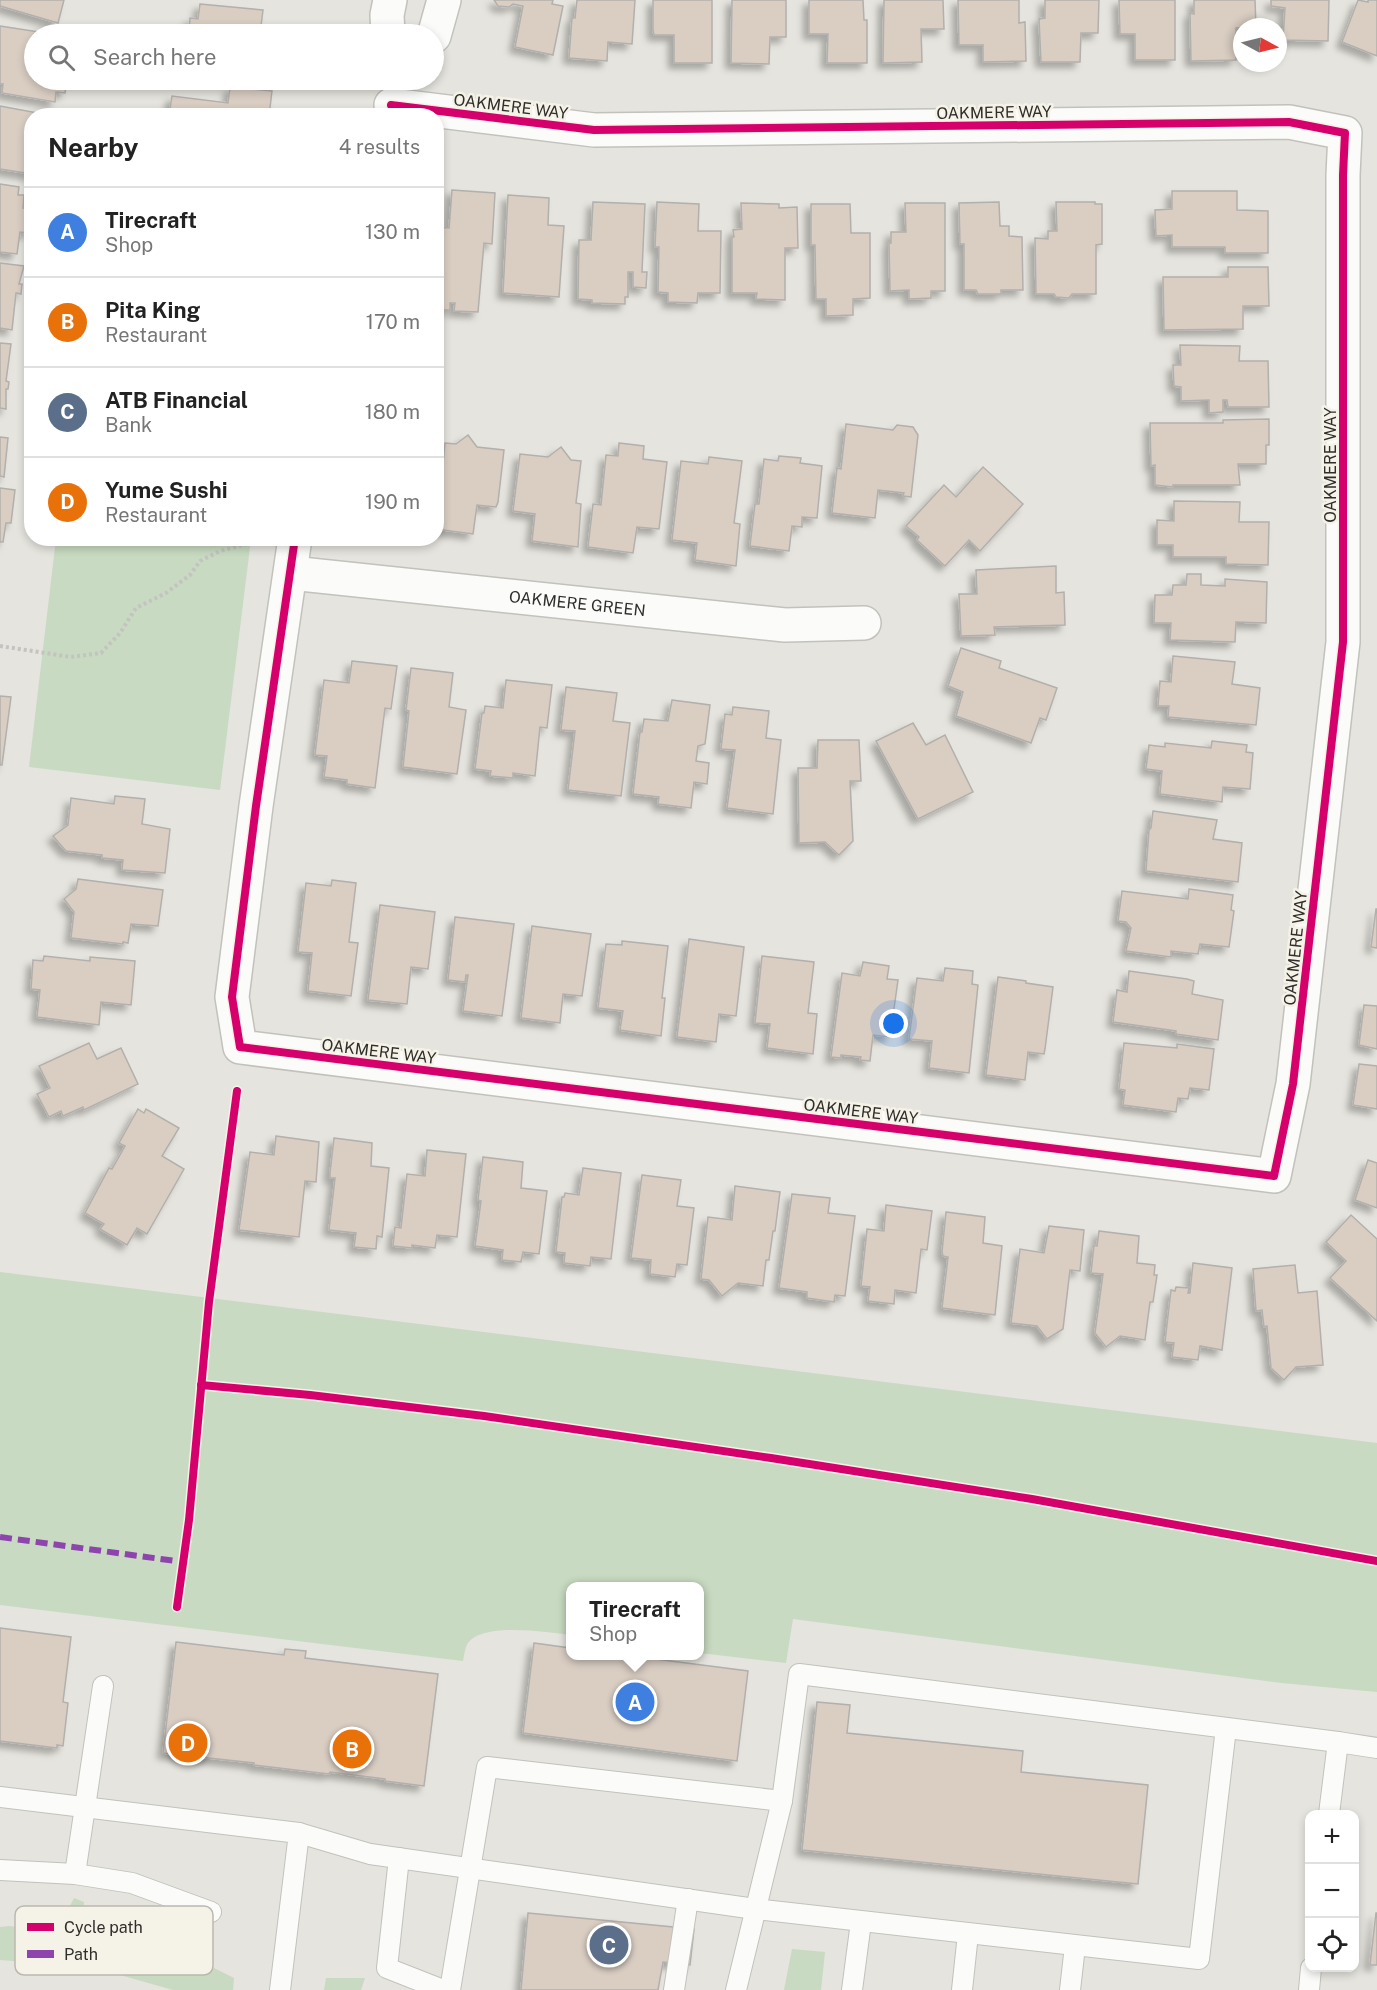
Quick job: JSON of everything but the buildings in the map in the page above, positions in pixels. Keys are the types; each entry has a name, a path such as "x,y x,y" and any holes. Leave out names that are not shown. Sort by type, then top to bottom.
{"street":[{"path":"387,24 390,0"},
{"path":"437,24 444,0"},
{"name":"OAKMERE WAY","path":"294,546 256,806 232,997 240,1047 1274,1176 1293,1084 1343,642 1343,175 1346,133 1289,122 594,130 394,95"},
{"name":"OAKMERE GREEN","path":"291,573 785,625 864,623"}],"lane":[{"path":"736,1990 782,1801 799,1674 1377,1748"},
{"path":"75,1874 103,1686"},
{"path":"0,1797 299,1833 370,1854 755,1909 1198,1959 1226,1728"},
{"path":"1330,1810 1338,1742"},
{"path":"450,1990 487,1767 782,1801"},
{"path":"280,1990 299,1833"},
{"path":"399,1858 387,1968 443,1990"},
{"path":"0,1870 75,1874 132,1883 195,1906"},
{"path":"674,1990 688,1899"},
{"path":"852,1990 861,1922"},
{"path":"962,1990 968,1934"},
{"path":"1070,1990 1075,1946"},
{"path":"1309,1990 1311,1972"}],"path":[{"path":"0,646 71,657 101,653 120,633 136,608 166,593 190,575 200,561 237,546"}],"green space":[{"path":"55,546 250,546 220,790 29,767"},
{"path":"0,1272 1377,1443 1377,1692 1282,1683 793,1619 786,1663 704,1653 704,1582 566,1582 566,1634 516,1630 487,1632 468,1643 463,1661 0,1605"},
{"path":"74,1898 84,1902 84,1906 70,1906"},
{"path":"0,1927 15,1927 15,1961 0,1960"},
{"path":"792,1949 825,1952 821,1990 784,1990"},
{"path":"213,1968 234,1978 233,1990 173,1990 120,1975 213,1975"},
{"path":"326,1978 365,1978 361,1990 324,1990"}],"marked path":[{"path":"0,1537 183,1562"}],"cycle path":[{"path":"391,105 415,108"},
{"path":"294,546 256,806 232,997 240,1047 1274,1176 1293,1084 1343,642 1343,175 1345,133 1289,122 594,130 444,112"},
{"path":"177,1607 189,1520 209,1302 237,1091"},
{"path":"201,1385 310,1395 484,1416 771,1458 1032,1499 1377,1561"}],"place":[{"name":"Tirecraft","path":"635,1702"},
{"name":"Yume Sushi","path":"188,1743"},
{"name":"Pita King","path":"352,1749"},
{"name":"ATB Financial","path":"609,1945"}]}
